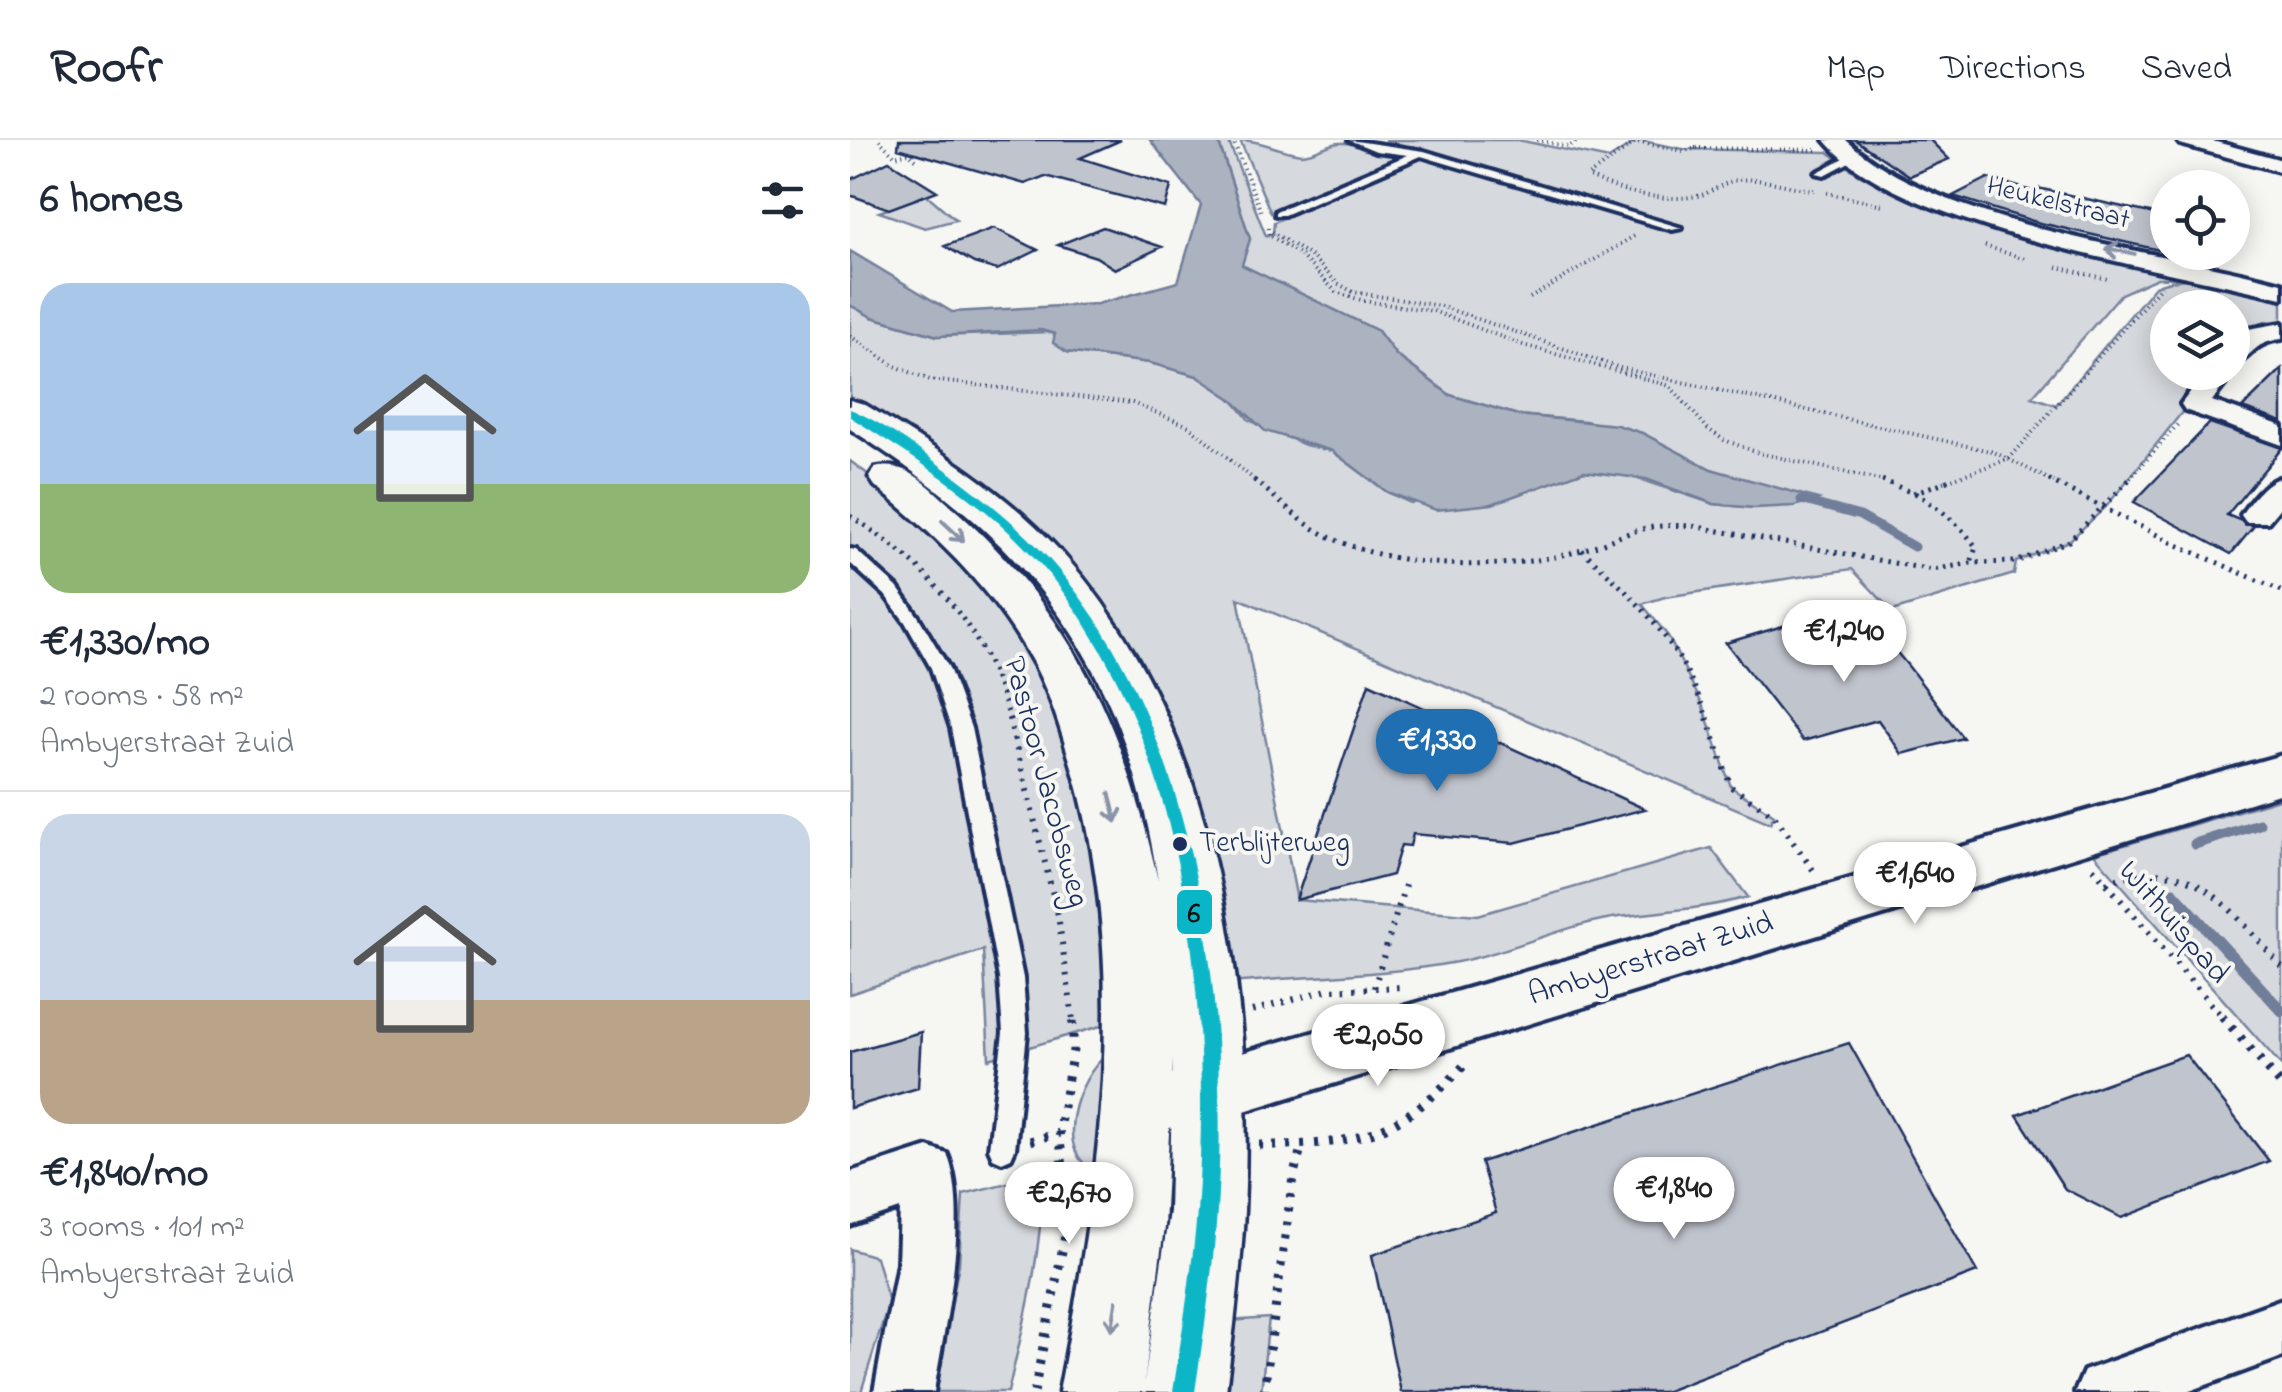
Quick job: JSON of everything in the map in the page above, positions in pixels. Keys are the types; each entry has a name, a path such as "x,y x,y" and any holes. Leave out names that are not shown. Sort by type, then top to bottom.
{"main road":[{"path":"850,412 928,463 1011,529 1066,587 1102,641 1136,707 1164,787 1190,897 1206,1059 1207,1195 1184,1392"},
{"path":"850,448 929,508 991,568 1026,612 1067,680 1098,755 1123,849 1136,948 1137,1078 1128,1215 1101,1392"}],"street":[{"path":"2187,140 2282,166"},
{"name":"Heukelstraat","path":"1842,149 1879,178 1982,218 2236,276 2282,291"},
{"path":"2250,337 2282,331"},
{"path":"2206,390 2195,404 2282,436"},
{"path":"2256,515 2282,486"},
{"name":"Ambyerstraat Zuid","path":"1137,1078 1206,1059 1523,998 2282,774"},
{"path":"850,1199 928,1173 926,1263 904,1392"},
{"path":"2105,1392 2282,1328"}],"lane":[{"path":"1354,140 1380,150 1420,154 1676,228"},
{"path":"1821,173 1842,149"},
{"path":"1280,213 1420,154"},
{"path":"850,554 891,591 912,620 940,668 961,728 1010,978 1014,1032 1002,1149"}],"path":[{"path":"879,140 895,156 908,153 918,161"},
{"path":"1233,140 1269,235 1298,254 1336,292 1364,301 1434,311 1540,350 1670,386 1681,392 1704,425 1722,440 1790,461 1870,476 1914,493 1966,531 1976,547 1971,563"},
{"path":"1536,140 1569,146 1579,140"},
{"path":"1649,140 1698,148 1842,149"},
{"path":"1698,148 1684,151 1636,142 1588,176 1663,197 1699,195 1721,182 1745,180 1891,207"},
{"path":"1530,298 1657,222"},
{"path":"1270,231 1312,257 1337,283 1353,292 1440,306 1620,368 1994,452 2173,543 2282,590"},
{"path":"1976,240 1998,252 2028,259"},
{"path":"2050,266 2094,279 2116,280"},
{"path":"2147,282 2215,282 2236,276"},
{"path":"1914,493 2009,459 2163,284"},
{"path":"850,336 895,366 930,380 1132,403 1189,426 1310,525 1351,546 1434,563 1500,564 1582,550 1620,533 1654,524 1692,526 1932,570 1971,563 2016,562 2069,541 2106,507 2195,404"},
{"name":"Pastoor Jacobsweg","path":"850,516 885,536 931,575 985,651 1007,712 1054,902 1073,1018 1073,1059 1059,1133 1069,1194 1067,1229 1034,1392"},
{"path":"1582,550 1641,604 1668,636 1702,704 1731,786 1774,815 1839,905"},
{"name":"Withuispad","path":"2067,837 2282,1086"},
{"path":"2106,883 2124,874 2169,876 2202,883 2282,967"},
{"path":"1374,988 1405,885"},
{"path":"1206,1059 1327,990 1410,987"},
{"path":"1264,1392 1294,1177 1302,1145 1360,1140 1387,1126 1452,1080 1523,998"},
{"path":"1073,1059 1137,1078"}],"shaded area":[{"path":"1150,140 1218,140 1250,239 1242,265 1378,331 1396,355 1450,395 1518,415 1617,425 1642,433 1711,469 1818,499 1794,506 1754,508 1714,504 1646,479 1584,471 1492,504 1436,510 1387,492 1332,451 1265,431 1230,398 1197,376 1150,363 1067,352 1053,343 1055,334 1041,330 938,336 872,317 850,305 850,251 952,312 1097,304 1178,282 1201,205"},
{"path":"1218,140 1228,140 1266,236 1273,234 1274,222 1421,157 1678,230 1683,226 1385,140 1518,140 1609,159 1638,140 1683,149 1828,152 1858,174 1940,210 2150,265 2150,270 2197,277 2157,278 2121,294 2032,397 2056,405 2150,292 2150,390 2187,390 2179,403 2187,406 2106,507 2069,541 2016,562 2014,574 1892,611 1852,569 1665,597 1642,604 1668,636 1702,704 1731,787 1774,815 1770,823 1238,598 1297,900 1478,915 1711,848 1748,897 1592,922 1496,952 1429,967 1228,983 1093,613 850,403 850,305 872,317 937,336 1051,332 1055,334 1054,343 1067,352 1150,363 1197,376 1231,398 1249,420 1305,445 1332,451 1387,492 1410,503 1532,489 1584,471 1620,473 1714,504 1754,508 1758,485 1711,469 1642,433 1585,421 1518,415 1450,395 1396,355 1378,331 1241,265 1250,239"},
{"path":"1240,140 1302,154 1339,143 1410,154 1271,213"},
{"path":"927,195 956,220 925,228 879,212"},
{"path":"2201,279 2282,293 2282,323 2265,321 2250,329 2250,290 2152,290 2169,281"},
{"path":"850,461 903,500 1008,604 1083,754 1121,1020 989,1059 983,950 850,994"},
{"path":"2282,798 2282,1066 2094,854"},
{"path":"1107,1055 1097,1171 1083,1163 1075,1149 1073,1115 1086,1080"},
{"path":"1035,1176 1042,1184 1039,1237 1008,1392 934,1392 959,1264 963,1194"},
{"path":"850,1249 876,1257 889,1302 861,1392 850,1392"},
{"path":"1269,1318 1261,1392 1220,1392 1229,1321"}],"building":[{"path":"899,140 1121,140 1080,158 1171,186 1165,208 1045,176 1025,184 898,148"},
{"path":"1855,140 1930,140 1949,159 1909,176"},
{"path":"889,161 937,191 889,209 850,195 850,180"},
{"path":"1988,178 2032,191 2038,188 2150,213 2150,248 2036,222 1953,196"},
{"path":"1103,227 1162,247 1115,269 1096,257 1058,245"},
{"path":"994,228 1038,250 997,270 974,263 945,246"},
{"path":"2282,369 2282,422 2242,408"},
{"path":"2210,423 2282,448 2227,515 2254,526 2231,554 2134,502"},
{"path":"1871,621 1963,738 1902,754 1878,720 1803,741 1726,643 1786,625 1796,639"},
{"path":"1369,683 1645,809 1514,843 1413,834 1410,846 1401,845 1392,875 1296,900"},
{"path":"921,1032 918,1088 850,1108 850,1052"},
{"path":"1849,1043 1977,1272 1664,1392 1401,1392 1372,1255 1496,1213 1481,1162"},
{"path":"2186,1055 2269,1161 2122,1218 2065,1189 2017,1115"}],"waterway":[{"path":"1801,500 1860,516 1914,547"},
{"path":"2195,844 2259,824"},
{"path":"2173,892 2282,1011"}],"transit line":[{"name":"6","path":"850,412 966,490 1045,561 1110,655 1145,728 1171,805 1190,886 1203,968 1209,1051 1211,1132 1207,1211 1184,1392"}],"place":[{"name":"Terblijterweg","path":"1180,844"}]}
